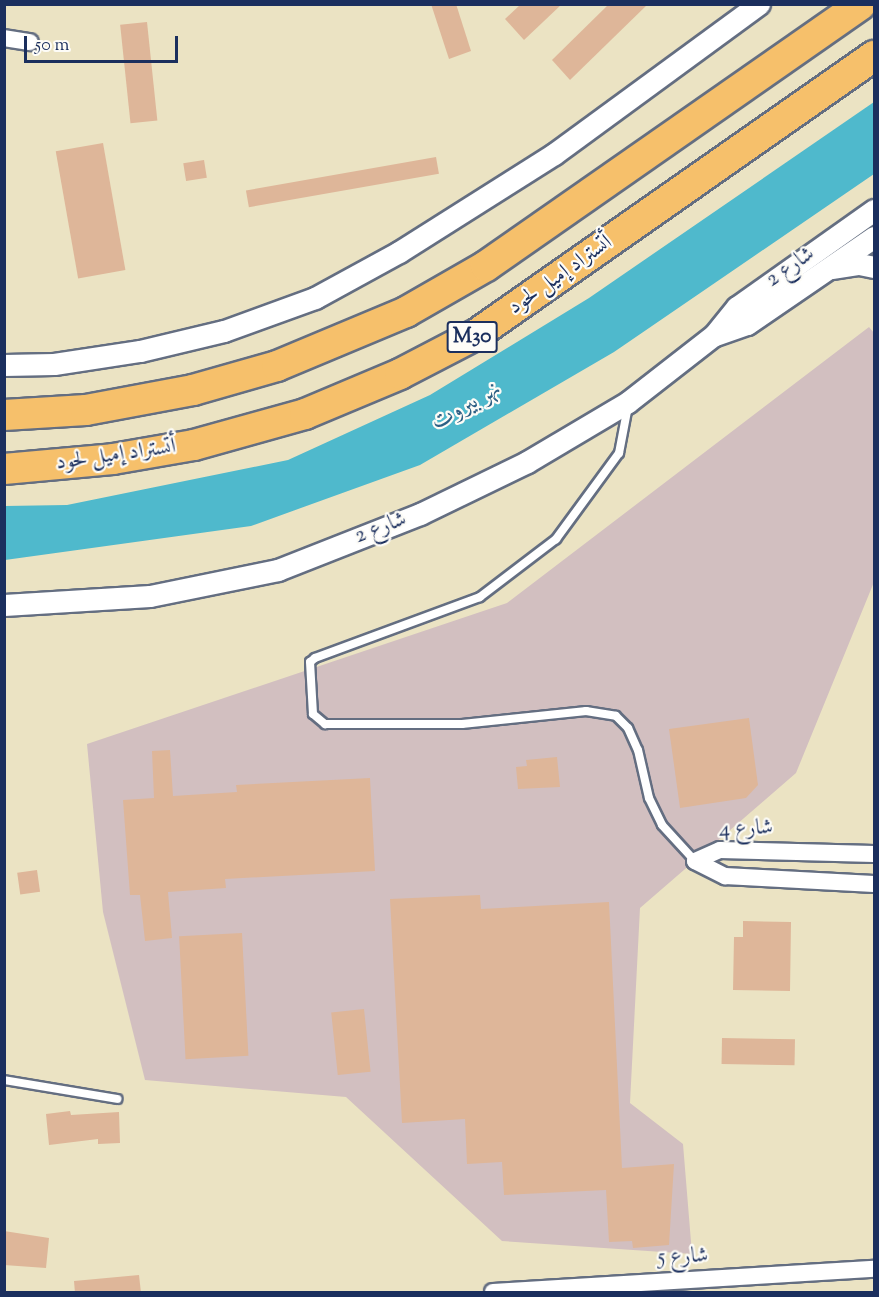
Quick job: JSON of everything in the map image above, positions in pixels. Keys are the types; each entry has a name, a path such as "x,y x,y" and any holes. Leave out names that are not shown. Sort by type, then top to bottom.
{"highway":[{"name":"M30","path":"4,415 86,410 193,390 277,366 406,312 486,266 861,4"},
{"name":"أتستراد إميل لحود","path":"4,469 113,459 194,445 305,414 400,374 477,334 874,56"}],"street":[{"path":"4,365 54,364 140,351 224,331 315,298 399,252 554,154 759,4"},
{"path":"4,38 30,42"},
{"name":"شارع 2","path":"4,605 150,596 278,570 420,514 527,462 628,402 714,335 737,307 872,217"},
{"name":"شارع 2","path":"714,335 747,324 874,237"},
{"path":"816,275 838,267 874,267"},
{"name":"شارع 4","path":"695,861 720,850 874,854"},
{"name":"شارع 4","path":"695,861 725,876 874,884"},
{"name":"شارع 5","path":"494,1293 874,1269"}],"lane":[{"path":"628,402 619,453 556,538 480,597 315,658 310,662 313,714 325,724 490,722 586,711 616,716 628,728 638,750 649,798 662,825 695,861"},
{"path":"4,1080 117,1099"}],"shaded area":[{"path":"869,327 874,333 874,582 796,773 640,908 630,1103 683,1144 692,1254 502,1241 346,1097 145,1080 103,912 87,744 507,603"}],"water":[{"name":"نهر بيروت","path":"874,102 874,174 614,352 420,465 251,526 5,560 5,506 67,505 288,460 430,395 589,298"}],"building":[{"path":"431,4 456,4 471,51 449,59"},
{"path":"521,4 562,4 524,40 505,19"},
{"path":"609,4 648,4 570,80 552,60"},
{"path":"147,22 157,120 130,123 120,25"},
{"path":"103,143 125,270 78,278 56,151"},
{"path":"436,157 439,174 249,207 246,191"},
{"path":"204,160 207,178 186,181 183,163"},
{"path":"749,718 758,785 746,798 680,808 669,729"},
{"path":"170,750 173,796 237,792 236,785 370,778 375,871 225,879 226,888 168,892 172,938 145,941 140,895 130,895 123,800 154,798 152,751"},
{"path":"557,757 560,787 518,789 516,767 527,766 526,760"},
{"path":"37,870 40,892 20,895 17,873"},
{"path":"480,895 481,909 609,902 622,1168 674,1164 669,1245 633,1248 632,1241 609,1242 606,1190 504,1195 502,1162 467,1164 465,1119 402,1123 390,899"},
{"path":"743,921 791,922 790,991 733,990 734,937 743,937"},
{"path":"242,933 248,1056 186,1059 179,936"},
{"path":"364,1009 371,1072 338,1075 331,1012"},
{"path":"722,1038 795,1039 795,1065 722,1064"},
{"path":"70,1111 71,1115 119,1112 120,1143 98,1144 98,1139 49,1145 46,1114"},
{"path":"4,1231 49,1238 46,1268 4,1265"},
{"path":"139,1275 141,1293 75,1293 74,1281"}]}
